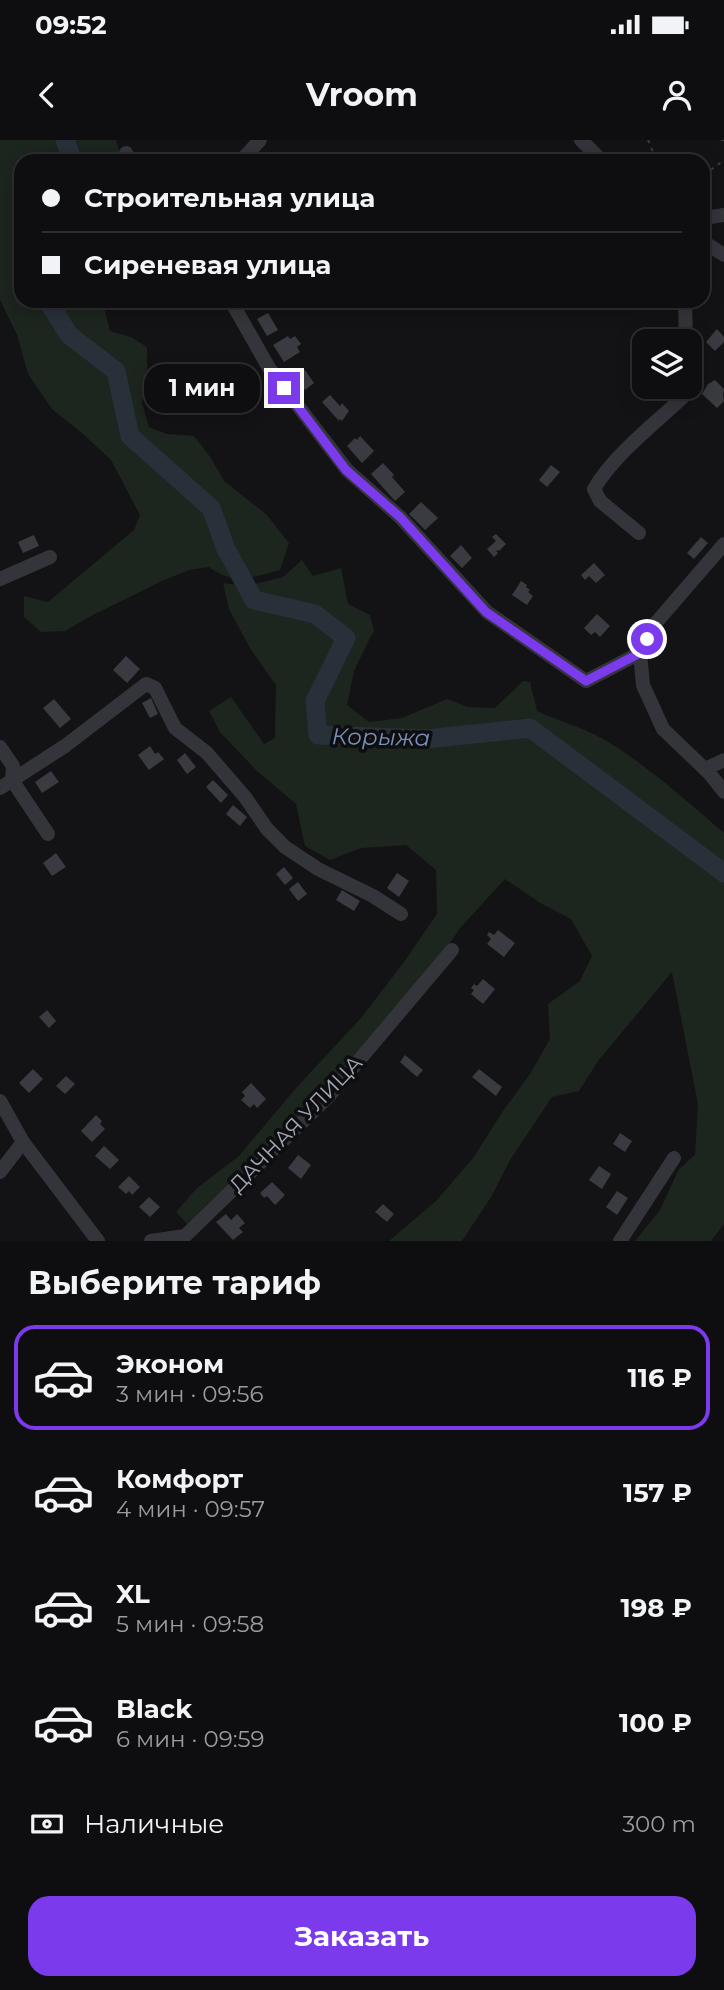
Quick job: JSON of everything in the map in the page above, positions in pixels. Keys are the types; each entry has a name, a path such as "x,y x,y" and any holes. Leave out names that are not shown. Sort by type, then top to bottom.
{"street":[{"path":"247,154 260,140"},
{"path":"581,140 595,154"},
{"path":"235,308 269,368 346,470 400,517 486,612 586,681 640,653"},
{"path":"685,308 686,329"},
{"path":"639,533 600,501 594,489 626,452 681,399"},
{"path":"724,544 654,625 640,653 643,685 663,729 705,769 724,792"},
{"path":"0,579 50,557"},
{"path":"6,784 65,747 146,684 155,688 175,728 207,753 267,829 285,847 318,869 373,896 401,914"},
{"path":"0,747 13,766 6,784"},
{"path":"705,769 724,760"},
{"path":"6,784 48,834"},
{"name":"ДАЧНАЯ УЛИЦА","path":"150,1241 185,1236 328,1097 452,950"},
{"path":"0,1101 23,1142 98,1241"},
{"path":"0,1172 23,1142"},
{"path":"620,1241 674,1158"}],"shaded area":[{"path":"0,140 116,140 120,154 14,154 14,308 104,308 110,331 131,337 147,347 147,373 142,403 149,427 167,434 194,436 224,481 266,514 289,543 280,570 235,578 209,567 189,570 65,631 41,632 24,617 24,596 48,602 134,530 140,515 111,460 52,409 28,374 17,335 0,300"},
{"path":"302,560 313,576 341,568 348,604 370,615 374,630 354,671 347,705 369,722 402,718 447,699 468,707 495,708 523,681 530,682 537,711 610,743 639,763 724,833 724,1224 711,1241 635,1241 660,1210 679,1169 695,1155 698,1104 672,972 598,1061 579,1091 552,1097 510,1160 491,1197 462,1241 389,1241 436,1201 473,1158 530,1074 550,1039 548,1004 580,981 592,956 571,919 540,903 505,879 461,927 432,969 360,1059 187,1224 176,1212 197,1188 239,1156 296,1088 361,1018 437,914 436,870 406,845 361,848 330,860 305,846 296,804 257,771 220,732 209,711 231,697 264,744 275,738 276,685 251,650 229,609 223,583 247,586 283,577"}],"building":[{"path":"268,313 278,330 267,336 257,319"},
{"path":"717,329 724,337 724,342 715,351 706,342"},
{"path":"288,336 290,339 295,336 301,344 297,347 300,352 284,362 273,345"},
{"path":"305,370 314,383 305,390 295,377"},
{"path":"715,380 724,389 724,401 717,408 702,394 708,384"},
{"path":"330,395 349,411 342,421 322,402"},
{"path":"360,436 374,451 362,463 347,446"},
{"path":"383,463 405,492 395,501 371,474"},
{"path":"551,465 560,472 547,487 539,480"},
{"path":"421,502 438,518 425,530 409,514"},
{"path":"496,534 506,544 496,551 498,553 494,557 487,549 496,541 492,537"},
{"path":"34,535 39,546 23,553 18,542"},
{"path":"701,537 708,543 694,559 687,553"},
{"path":"461,545 472,558 462,568 450,556"},
{"path":"594,563 605,575 596,583 589,576 585,580 581,575"},
{"path":"521,581 527,585 530,590 528,592 533,596 527,605 512,595"},
{"path":"597,614 610,626 600,637 595,632 591,635 584,628"},
{"path":"126,656 140,669 127,683 113,670"},
{"path":"151,698 158,714 150,718 142,703"},
{"path":"54,699 71,719 60,728 43,708"},
{"path":"150,746 155,754 158,752 164,759 149,770 138,755"},
{"path":"185,753 196,767 187,774 177,760"},
{"path":"51,771 59,782 42,793 35,782"},
{"path":"213,780 228,795 221,803 206,787"},
{"path":"233,805 247,817 240,826 226,814"},
{"path":"56,853 66,867 52,876 43,863"},
{"path":"284,867 293,878 285,885 276,874"},
{"path":"397,873 409,881 399,897 387,888"},
{"path":"298,882 307,894 298,901 289,889"},
{"path":"342,890 360,901 354,911 336,900"},
{"path":"498,930 515,943 504,957 487,944 491,939 487,935 489,932 494,935"},
{"path":"483,979 495,989 483,1004 471,994 474,990 471,988"},
{"path":"47,1010 56,1021 49,1028 39,1017"},
{"path":"405,1055 423,1070 417,1077 400,1062"},
{"path":"33,1069 43,1079 29,1093 19,1083"},
{"path":"479,1069 502,1087 496,1096 472,1077"},
{"path":"66,1076 75,1084 65,1094 56,1086"},
{"path":"251,1083 266,1099 257,1108 254,1104 250,1108 241,1100 245,1096 242,1092"},
{"path":"96,1115 105,1129 92,1142 81,1131"},
{"path":"620,1133 632,1141 625,1152 613,1144"},
{"path":"104,1146 119,1160 110,1169 95,1156"},
{"path":"298,1155 311,1165 301,1179 288,1168"},
{"path":"599,1166 611,1174 602,1189 589,1180"},
{"path":"129,1176 140,1187 132,1195 129,1191 126,1194 118,1187"},
{"path":"272,1182 285,1195 275,1205 260,1193"},
{"path":"617,1191 628,1198 617,1215 606,1207"},
{"path":"149,1197 160,1207 150,1217 139,1207"},
{"path":"383,1204 394,1214 387,1222 375,1212"},
{"path":"226,1214 231,1220 237,1214 245,1223 239,1228 243,1232 233,1240 216,1222"}],"waterway":[{"name":"Корыжа","path":"65,140 70,154"},
{"name":"Корыжа","path":"52,308 69,335 116,371 130,436 211,508 226,549 254,600 315,614 346,638 315,701 318,735 427,739 530,728 724,873"}],"route":[{"path":"284,388 346,470 400,517 486,612 586,681 640,653 647,639"}]}
